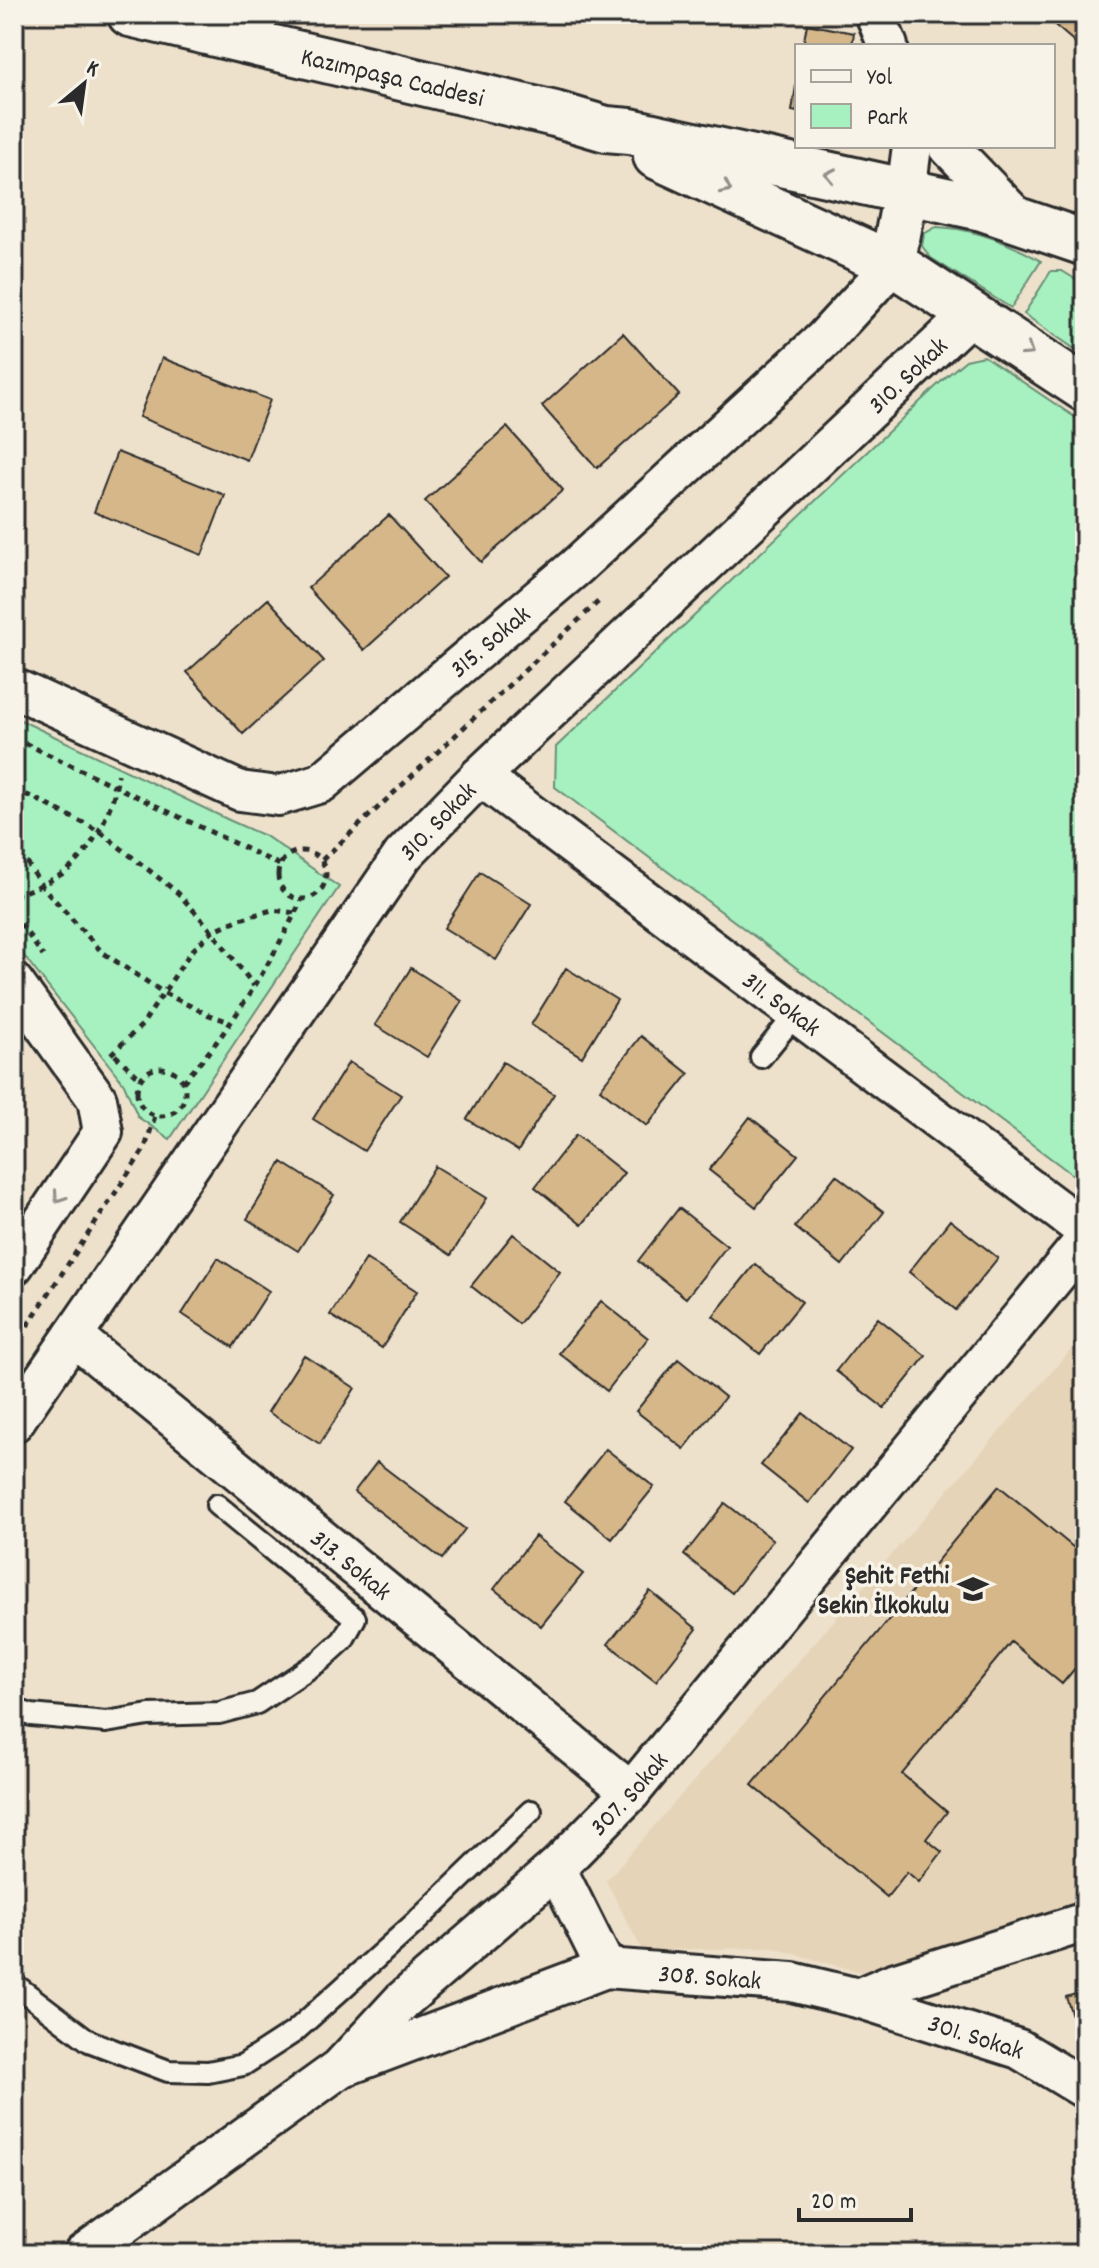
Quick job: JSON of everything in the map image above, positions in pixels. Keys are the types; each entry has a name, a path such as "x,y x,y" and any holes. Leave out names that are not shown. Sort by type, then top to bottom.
{"main road":[{"name":"Kazımpaşa Caddesi","path":"130,14 555,114 606,129 630,131 982,208 1085,243"},
{"name":"Kazımpaşa Caddesi","path":"606,129 626,142 892,265 1085,389"},
{"path":"892,265 906,192"}],"street":[{"path":"875,14 887,44"},
{"path":"906,192 912,148"},
{"path":"950,148 1020,221"},
{"name":"315. Sokak","path":"14,688 240,791 278,796 321,783 576,567 823,340 892,265"},
{"name":"310. Sokak","path":"14,1422 403,855 480,776 971,314"},
{"name":"311. Sokak","path":"480,776 1085,1230"},
{"path":"14,983 97,1099 103,1132 14,1265"},
{"name":"307. Sokak","path":"83,2254 340,2068 402,2001 556,1868 631,1792 1085,1240"},
{"name":"313. Sokak","path":"73,1336 631,1792"},
{"path":"556,1868 606,1968"},
{"path":"858,1998 893,1983 1085,1922"},
{"name":"308. Sokak","path":"340,2068 606,1968 792,1982 858,1998"},
{"name":"301. Sokak","path":"858,1998 1019,2049 1085,2089"}],"lane":[{"path":"761,1057 796,1014"},
{"path":"14,1709 31,1715 106,1722 149,1715 219,1713 257,1703 321,1660 343,1640 355,1618 217,1505"},
{"path":"14,1984 89,2041 168,2071 208,2072 243,2065 294,2032 416,1922 531,1811"}],"path":[{"path":"14,896 65,872 81,857 99,831 117,787 122,737"},
{"path":"14,738 280,865"},
{"path":"14,790 99,831 178,893 254,986"},
{"path":"14,842 41,885 102,952 164,993 230,1022"},
{"path":"303,850 322,860 327,880 322,890 313,897 302,899 283,890 278,880 283,859 303,850"},
{"path":"183,1082 201,1063 254,986 302,899"},
{"path":"81,1078 142,1025 190,953 212,931 272,910 295,913"},
{"path":"166,1068 176,1073 183,1082 183,1103 176,1112 155,1116 146,1112 136,1093 145,1074 166,1068"},
{"path":"14,1346 145,1148 155,1116"}],"shaded area":[{"name":"Şehit Fethi Sekin İlkokulu","path":"1084,1335 1085,1902 860,1972 773,1948 642,1950 606,1881"}],"green space":[{"path":"936,227 990,237 1041,261 1011,308 931,258 922,246 924,234"},
{"path":"1051,271 1062,271 1085,285 1085,356 1024,314"},
{"path":"984,356 1085,424 1085,1173 1073,1175 555,787 556,747 948,375 966,360"},
{"path":"14,717 267,837 339,887 170,1139 138,1117 124,1084 14,943"}],"building":[{"path":"1042,14 1085,14 1085,51"},
{"path":"807,24 854,33 852,44 803,44"},
{"path":"623,333 679,395 597,468 542,406"},
{"path":"162,358 270,400 247,460 139,417"},
{"path":"507,427 563,490 481,562 425,501"},
{"path":"117,452 225,495 202,555 94,512"},
{"path":"389,515 445,577 364,650 308,588"},
{"path":"268,599 324,661 243,734 187,672"},
{"path":"480,872 531,904 496,960 444,928"},
{"path":"411,968 462,1001 427,1057 375,1025"},
{"path":"566,968 617,1000 582,1057 531,1025"},
{"path":"641,1036 689,1074 647,1126 600,1089"},
{"path":"349,1062 401,1095 364,1151 313,1119"},
{"path":"503,1062 554,1094 518,1151 467,1119"},
{"path":"750,1117 798,1155 756,1207 709,1170"},
{"path":"576,1135 624,1173 582,1225 535,1187"},
{"path":"282,1162 334,1195 298,1251 247,1219"},
{"path":"435,1166 487,1198 451,1255 400,1222"},
{"path":"836,1175 884,1212 842,1265 795,1227"},
{"path":"679,1208 727,1246 686,1298 638,1261"},
{"path":"950,1220 998,1258 956,1310 909,1272"},
{"path":"513,1234 560,1272 519,1324 471,1286"},
{"path":"218,1258 269,1291 233,1347 182,1314"},
{"path":"366,1259 417,1291 382,1348 330,1315"},
{"path":"755,1264 802,1302 760,1354 713,1316"},
{"path":"601,1301 648,1338 607,1391 559,1353"},
{"path":"878,1318 926,1356 884,1408 836,1371"},
{"path":"304,1355 355,1388 320,1444 268,1412"},
{"path":"678,1359 725,1397 684,1449 636,1411"},
{"path":"803,1413 851,1450 809,1503 761,1465"},
{"path":"606,1449 654,1487 612,1539 565,1501"},
{"path":"377,1462 465,1529 442,1559 354,1492"},
{"path":"999,1486 1085,1557 1085,1675 1076,1667 1062,1684 1011,1642 902,1774 947,1812 926,1839 942,1852 919,1882 907,1872 887,1897 752,1785"},
{"path":"725,1503 773,1540 732,1593 684,1555"},
{"path":"535,1536 583,1574 541,1626 494,1589"},
{"path":"650,1591 697,1629 656,1681 608,1644"},
{"path":"1085,1991 1085,2055 1066,1997"}],"place":[{"name":"Şehit Fethi Sekin İlkokulu","path":"973,1589"}]}
